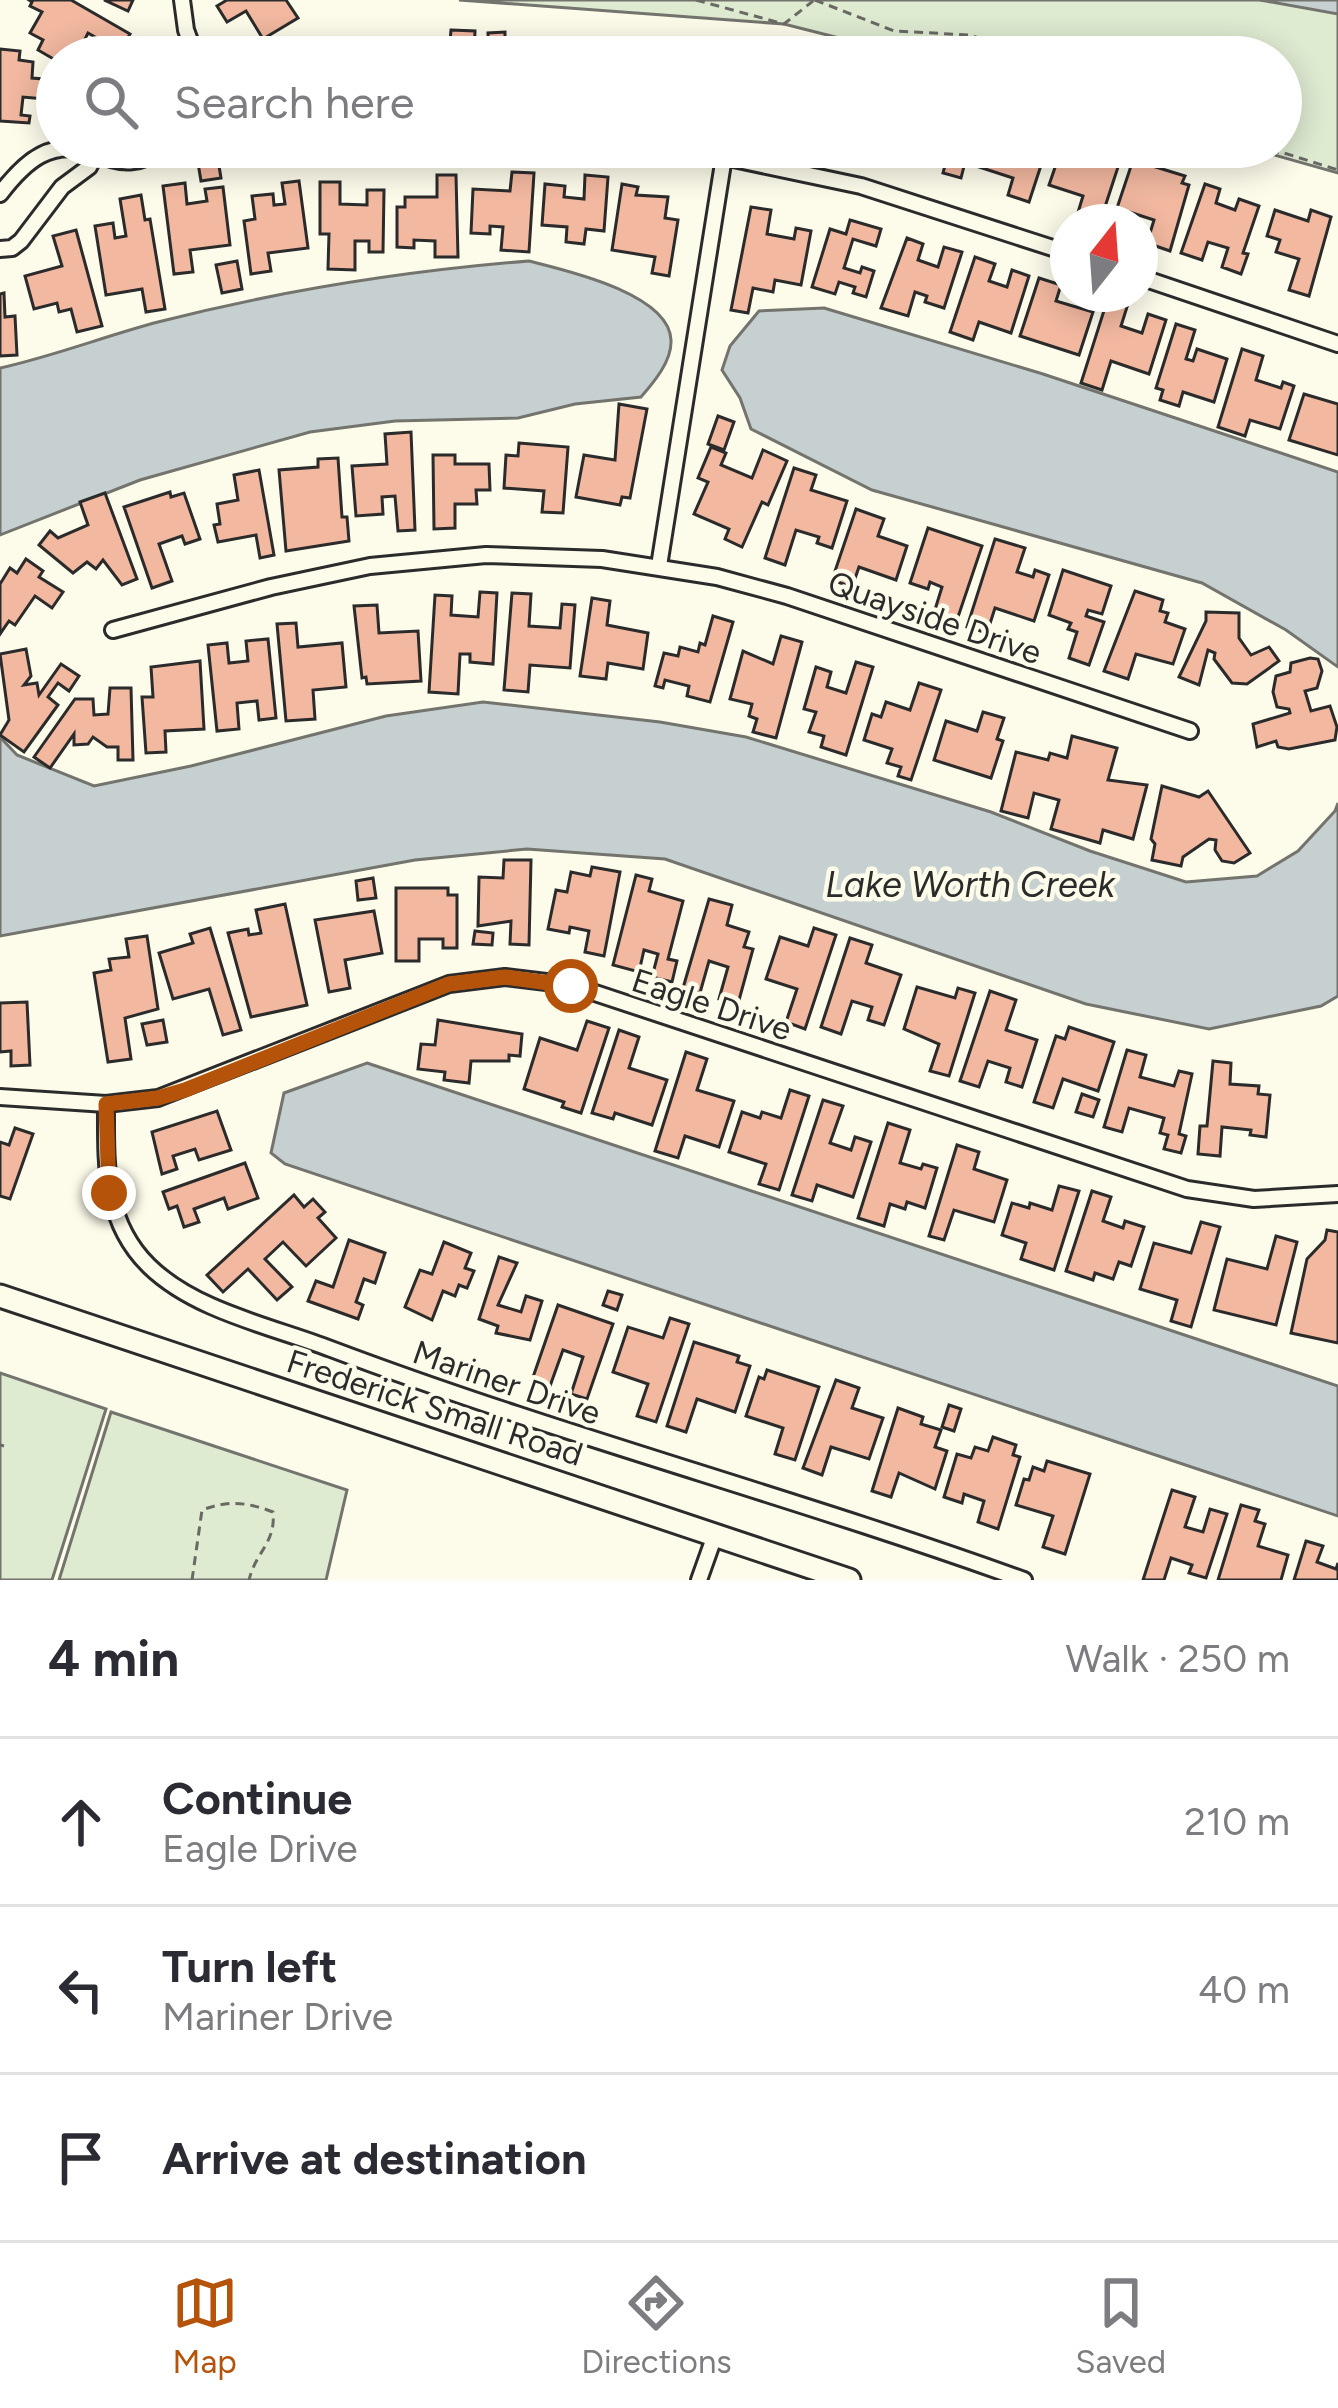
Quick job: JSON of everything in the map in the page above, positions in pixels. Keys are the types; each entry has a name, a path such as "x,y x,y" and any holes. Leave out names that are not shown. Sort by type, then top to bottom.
{"street":[{"path":"182,0 188,36"},
{"path":"0,194 36,156"},
{"path":"0,249 21,241 62,187 88,168"},
{"path":"659,566 722,168"},
{"path":"776,168 862,186 1050,247"},
{"path":"1158,283 1338,344"},
{"name":"Quayside Drive","path":"113,630 327,573 428,558 544,555 659,566 787,596 1190,731"},
{"name":"Eagle Drive","path":"0,1097 106,1104 158,1098 449,984 527,978 571,986 1187,1189 1254,1199 1338,1194"},
{"name":"Mariner Drive","path":"106,1104 106,1169 116,1215 140,1256 185,1293 416,1381 1024,1580"},
{"name":"Frederick Small Road","path":"0,1296 849,1580"},
{"path":"699,1580 716,1535"}],"path":[{"path":"696,0 784,24 815,0 894,32 972,36"},
{"path":"1302,159 1338,170"},
{"path":"193,1580 202,1510 222,1502 253,1504 273,1512 275,1532 248,1580"}],"green space":[{"path":"459,0 1338,0 1338,173 1302,163 1302,36 831,36 784,24"},
{"path":"0,1373 106,1409 52,1580 0,1580"},
{"path":"111,1412 347,1490 326,1580 59,1580"}],"water":[{"path":"1260,0 1338,0 1338,14"},
{"path":"529,261 612,286 653,309 666,323 669,356 641,397 575,404 518,418 395,421 310,432 140,480 0,535 0,368 250,301 436,270"},
{"path":"824,308 1043,374 1338,472 1338,667 1286,630 1202,583 872,490 751,429 740,398 722,370 730,346 759,311"},
{"name":"Lake Worth Creek","path":"483,702 746,737 991,812 1186,882 1257,876 1298,851 1338,803 1338,996 1321,1006 1209,1029 1086,1004 665,859 527,849 415,860 0,936 0,737 17,755 94,786 386,716"},
{"path":"367,1063 1338,1386 1338,1516 285,1164 271,1153 284,1093"}],"building":[{"path":"29,0 71,0 130,34 36,36 30,33 42,12 30,6"},
{"path":"104,0 133,0 128,11"},
{"path":"227,0 286,0 298,18 261,36 246,11 227,22 217,6"},
{"path":"451,30 475,31 475,36 450,36"},
{"path":"0,49 20,51 19,60 33,62 32,78 36,78 36,98 23,97 21,115 30,116 29,123 0,121"},
{"path":"199,168 219,168 221,178 201,181"},
{"path":"944,168 964,168 961,178 943,173"},
{"path":"982,168 1040,168 1029,202 1008,195 1013,178"},
{"path":"1055,168 1118,168 1106,204 1081,204 1083,196 1049,185"},
{"path":"1130,168 1159,168 1185,176 1182,183 1189,185 1170,251 1158,247 1158,204 1118,204"},
{"path":"512,172 534,173 529,252 501,250 503,227 490,226 490,234 471,233 473,189 510,191"},
{"path":"437,175 456,175 458,257 435,257 435,241 414,240 414,248 397,247 397,207 405,207 405,197 437,197"},
{"path":"585,175 608,177 604,231 586,229 584,244 566,242 567,227 542,225 545,184 565,186 564,197 584,199"},
{"path":"299,181 308,248 268,253 271,271 251,274 244,221 255,219 252,196 273,194 274,205 285,204 282,183"},
{"path":"320,182 340,182 340,204 367,205 367,190 384,190 383,252 369,252 369,241 355,241 355,270 328,269 329,234 320,234"},
{"path":"185,183 187,204 207,201 205,189 223,187 230,245 190,250 193,272 174,274 163,186"},
{"path":"622,184 638,187 636,195 668,197 665,218 678,220 669,276 652,273 655,257 612,250"},
{"path":"1205,184 1220,189 1216,203 1235,210 1239,199 1259,206 1241,274 1222,267 1228,248 1208,242 1202,260 1181,253"},
{"path":"141,195 145,220 150,219 165,309 146,312 142,289 106,295 95,226 113,223 115,238 126,236 120,199"},
{"path":"751,207 771,210 767,234 794,239 796,228 811,231 801,285 775,280 773,292 753,288 748,313 731,310"},
{"path":"1275,210 1308,221 1311,210 1331,217 1309,296 1289,290 1299,259 1276,252 1280,240 1267,236"},
{"path":"850,220 881,229 876,246 853,239 844,268 874,271 866,297 839,282 835,294 812,287 830,229 846,234"},
{"path":"76,230 102,326 77,332 71,309 59,312 57,303 34,309 25,276 62,266 53,236"},
{"path":"907,238 923,244 918,260 938,267 944,247 962,252 944,308 925,302 927,296 915,292 908,316 881,308"},
{"path":"975,257 995,264 989,281 1007,287 1012,270 1029,276 1011,333 979,322 973,340 950,332"},
{"path":"237,261 242,289 222,293 216,265"},
{"path":"1039,278 1050,282 1050,312 1093,312 1079,355 1020,336"},
{"path":"4,293 5,317 15,316 17,355 0,356 0,294"},
{"path":"1104,312 1125,312 1121,326 1142,333 1148,314 1166,320 1149,374 1111,361 1102,390 1081,383"},
{"path":"1176,324 1195,330 1186,359 1193,361 1197,349 1227,359 1214,402 1183,392 1179,406 1160,400 1163,390 1156,388"},
{"path":"1242,349 1263,356 1256,380 1281,388 1283,382 1294,386 1280,429 1250,420 1245,436 1218,427"},
{"path":"1304,394 1338,404 1338,455 1289,440"},
{"path":"619,404 647,409 630,498 622,497 620,505 576,497 584,455 615,460"},
{"path":"718,416 734,422 724,450 708,444"},
{"path":"411,432 415,530 398,531 395,496 382,497 383,514 356,516 352,466 387,464 385,434"},
{"path":"519,443 568,447 563,513 542,512 544,491 504,488 506,455 518,456"},
{"path":"711,447 726,453 721,465 752,478 763,450 787,461 742,547 725,539 729,529 694,514 708,482 698,478"},
{"path":"433,455 455,455 455,464 489,464 490,490 476,490 477,504 455,504 455,528 434,529"},
{"path":"338,458 342,517 347,517 349,541 286,551 279,470 318,467 318,459"},
{"path":"794,468 816,475 811,490 847,501 832,548 817,543 819,537 796,530 785,565 765,558"},
{"path":"259,470 274,555 260,558 256,535 218,542 214,525 220,524 217,504 238,500 234,475"},
{"path":"170,492 171,497 184,493 200,539 185,544 182,536 159,544 172,581 152,588 124,507"},
{"path":"105,493 137,579 122,585 103,560 96,569 87,562 73,573 39,545 50,531 58,538 88,525 80,502"},
{"path":"856,509 884,519 878,536 907,546 896,580 859,567 852,587 832,580"},
{"path":"928,528 982,546 956,623 933,616 942,587 930,582 928,589 910,583"},
{"path":"995,539 1025,548 1017,572 1033,577 1035,570 1049,575 1034,621 995,608 987,633 967,627"},
{"path":"26,559 43,571 39,577 63,592 52,608 35,596 15,625 9,621 0,634 0,584 10,568 17,573"},
{"path":"1063,570 1111,586 1102,614 1088,610 1086,616 1104,622 1089,665 1069,658 1077,632 1068,629 1071,623 1049,615"},
{"path":"1135,591 1163,600 1160,611 1168,613 1165,622 1185,629 1173,664 1136,654 1128,679 1104,671"},
{"path":"480,592 497,593 493,664 470,662 470,654 460,654 458,694 429,692 435,595 452,596 451,615 478,617"},
{"path":"512,593 531,594 529,626 560,628 562,604 575,605 570,668 530,665 528,692 504,690"},
{"path":"592,598 610,601 607,625 648,633 643,669 608,663 606,679 580,676"},
{"path":"377,605 379,633 418,631 421,681 367,684 366,677 362,678 354,606"},
{"path":"1206,612 1239,613 1239,638 1251,655 1269,647 1279,661 1247,684 1232,683 1214,659 1215,653 1208,650 1199,685 1179,677"},
{"path":"713,616 733,622 710,702 687,696 689,686 665,680 663,688 655,686 664,653 678,656 680,647 698,652 700,643 705,645"},
{"path":"296,623 298,647 342,643 346,687 313,690 315,719 286,721 277,624"},
{"path":"781,636 802,642 776,738 753,732 757,719 749,716 752,704 730,699 743,651 773,664"},
{"path":"268,639 276,718 259,720 257,701 237,703 239,729 217,731 208,645 227,643 229,663 248,661 246,641"},
{"path":"26,649 31,676 24,685 37,683 39,695 61,664 79,676 69,691 58,683 48,697 58,705 24,752 0,735 9,720 0,654"},
{"path":"1318,659 1322,671 1317,688 1305,691 1311,711 1330,706 1337,727 1335,740 1289,749 1278,747 1276,741 1257,747 1253,724 1290,713 1277,707 1276,676 1290,672 1291,663"},
{"path":"200,661 204,729 165,731 166,752 146,753 142,697 153,697 151,667"},
{"path":"856,662 873,667 846,755 821,747 824,736 809,732 816,712 804,709 816,667 831,672 827,687 846,693"},
{"path":"919,683 941,690 911,780 898,776 901,767 887,763 892,749 864,740 872,714 881,717 886,702 910,710"},
{"path":"110,688 131,688 133,760 118,760 118,747 107,747 93,737 88,744 74,745 74,734 50,768 34,757 75,699 93,699 94,715 108,714"},
{"path":"983,712 1004,718 997,739 1003,741 991,778 934,760 946,721 977,731"},
{"path":"1072,736 1117,748 1108,780 1147,785 1133,839 1103,830 1100,843 1051,829 1059,800 1034,793 1028,818 1001,811 1016,752 1048,760 1050,753 1067,758"},
{"path":"1162,786 1199,797 1208,791 1250,853 1234,863 1222,861 1215,850 1216,840 1209,839 1183,857 1181,866 1152,860 1155,844 1151,839"},
{"path":"504,860 531,860 529,945 510,944 511,921 478,926 479,877 503,878"},
{"path":"592,867 620,872 604,956 585,952 589,931 548,929 556,890 567,892 571,872 590,876"},
{"path":"636,875 652,879 649,891 683,901 668,959 677,961 672,982 652,977 658,954 644,950 639,972 613,965"},
{"path":"373,878 376,898 358,900 356,881"},
{"path":"396,888 448,888 448,895 457,895 457,948 443,948 443,939 419,939 419,961 396,961"},
{"path":"709,899 732,905 727,925 749,932 744,947 753,949 738,1004 719,999 728,967 709,961 700,993 683,988"},
{"path":"285,904 307,1005 251,1017 228,933 248,929 249,935 261,933 256,910"},
{"path":"374,911 382,953 345,960 350,988 329,992 315,920"},
{"path":"210,928 241,1030 223,1035 209,989 173,999 159,953 193,943 190,934"},
{"path":"814,928 836,935 805,1029 786,1022 797,989 766,979 780,937 808,946"},
{"path":"475,931 493,933 492,945 473,944"},
{"path":"147,936 158,1009 125,1018 131,1059 108,1062 94,973 111,970 109,959 129,957 126,939"},
{"path":"850,938 872,945 866,963 901,975 884,1025 868,1020 872,1007 852,1001 841,1034 821,1027"},
{"path":"917,987 955,998 958,988 975,993 949,1076 930,1071 939,1044 904,1029"},
{"path":"990,991 1016,1000 1006,1030 1037,1040 1022,1087 1006,1082 1010,1068 988,1061 979,1087 960,1081"},
{"path":"27,1002 30,1065 11,1066 11,1051 0,1052 0,1003"},
{"path":"163,1020 167,1042 147,1045 142,1024"},
{"path":"438,1020 522,1034 520,1056 509,1055 509,1061 471,1061 469,1083 444,1080 445,1072 418,1069 421,1044 435,1045"},
{"path":"587,1021 609,1028 581,1113 524,1089 540,1038 577,1050"},
{"path":"1069,1027 1114,1042 1098,1091 1063,1079 1053,1108 1034,1102 1056,1036 1065,1039"},
{"path":"619,1030 639,1037 629,1068 667,1080 652,1125 615,1113 613,1119 592,1113"},
{"path":"1127,1050 1146,1055 1140,1077 1174,1086 1179,1071 1192,1074 1179,1134 1186,1136 1181,1153 1164,1149 1168,1135 1160,1133 1164,1118 1129,1108 1122,1132 1104,1127"},
{"path":"686,1052 707,1059 697,1090 734,1101 719,1147 685,1136 678,1158 655,1151"},
{"path":"1213,1061 1231,1063 1230,1084 1259,1086 1258,1094 1270,1095 1266,1137 1222,1127 1220,1156 1198,1154 1200,1126 1207,1126"},
{"path":"790,1090 809,1096 779,1190 759,1184 766,1164 729,1152 742,1112 781,1118"},
{"path":"1082,1094 1099,1100 1093,1117 1076,1112"},
{"path":"823,1100 843,1106 830,1143 851,1150 855,1137 871,1142 853,1197 817,1185 812,1201 792,1195"},
{"path":"217,1111 231,1150 199,1160 195,1149 173,1156 177,1169 162,1174 152,1132"},
{"path":"888,1123 910,1130 900,1163 937,1168 925,1208 907,1202 905,1209 890,1204 884,1226 858,1218"},
{"path":"15,1128 33,1134 10,1199 0,1196 0,1142 9,1145"},
{"path":"957,1145 979,1152 974,1169 1007,1180 994,1222 954,1210 944,1240 929,1236"},
{"path":"245,1163 258,1198 228,1209 224,1198 194,1209 199,1222 184,1227 177,1206 169,1209 163,1192"},
{"path":"1059,1186 1079,1191 1054,1270 1021,1259 1026,1243 1002,1235 1012,1203 1052,1210"},
{"path":"1092,1191 1111,1197 1103,1221 1123,1228 1125,1221 1144,1227 1131,1266 1119,1262 1113,1279 1095,1273 1093,1280 1066,1271"},
{"path":"294,1195 304,1207 313,1199 325,1212 318,1218 336,1238 306,1266 283,1242 265,1259 292,1287 277,1300 248,1269 223,1292 207,1275"},
{"path":"1201,1222 1220,1227 1191,1327 1171,1321 1177,1300 1140,1289 1154,1243 1191,1253"},
{"path":"1327,1230 1338,1232 1338,1343 1291,1333 1307,1259 1325,1240"},
{"path":"1276,1236 1297,1242 1276,1325 1214,1310 1227,1259 1267,1269"},
{"path":"349,1240 385,1253 375,1283 364,1279 356,1302 363,1305 358,1319 308,1301 316,1281 333,1287"},
{"path":"444,1242 471,1253 465,1268 474,1271 467,1288 459,1285 455,1296 443,1291 432,1320 405,1307 420,1270 432,1274"},
{"path":"499,1257 517,1263 498,1305 521,1312 526,1296 542,1301 530,1340 496,1333 498,1326 479,1319"},
{"path":"608,1291 622,1295 617,1310 603,1305"},
{"path":"558,1305 613,1324 587,1399 571,1394 583,1357 563,1350 550,1386 532,1380"},
{"path":"670,1318 689,1324 656,1422 637,1416 648,1384 613,1372 628,1327 663,1338"},
{"path":"694,1342 739,1356 737,1362 750,1366 735,1412 697,1399 686,1432 667,1426"},
{"path":"767,1370 819,1387 795,1460 775,1454 783,1428 746,1416 759,1377 764,1379"},
{"path":"836,1380 859,1388 852,1408 883,1418 869,1459 831,1447 822,1475 803,1468"},
{"path":"949,1405 961,1409 954,1431 942,1427"},
{"path":"898,1408 923,1417 921,1424 941,1430 935,1447 947,1451 935,1489 899,1473 891,1497 872,1491"},
{"path":"993,1437 1016,1445 1013,1455 1020,1457 998,1529 978,1522 984,1501 964,1494 962,1503 944,1497 957,1454 971,1458 975,1447 988,1451"},
{"path":"1047,1461 1090,1474 1065,1554 1043,1547 1053,1516 1016,1505 1024,1479 1029,1480 1033,1467 1044,1471"},
{"path":"1172,1490 1195,1497 1185,1527 1203,1532 1210,1509 1227,1514 1206,1578 1189,1573 1192,1565 1171,1558 1164,1580 1143,1580"},
{"path":"1241,1505 1259,1510 1255,1521 1265,1524 1258,1546 1288,1555 1281,1580 1218,1580"},
{"path":"1306,1541 1323,1546 1317,1562 1336,1569 1338,1563 1338,1580 1294,1580"}],"route":[{"path":"109,1193 106,1104 185,1090 449,984 505,977 571,986"}]}
